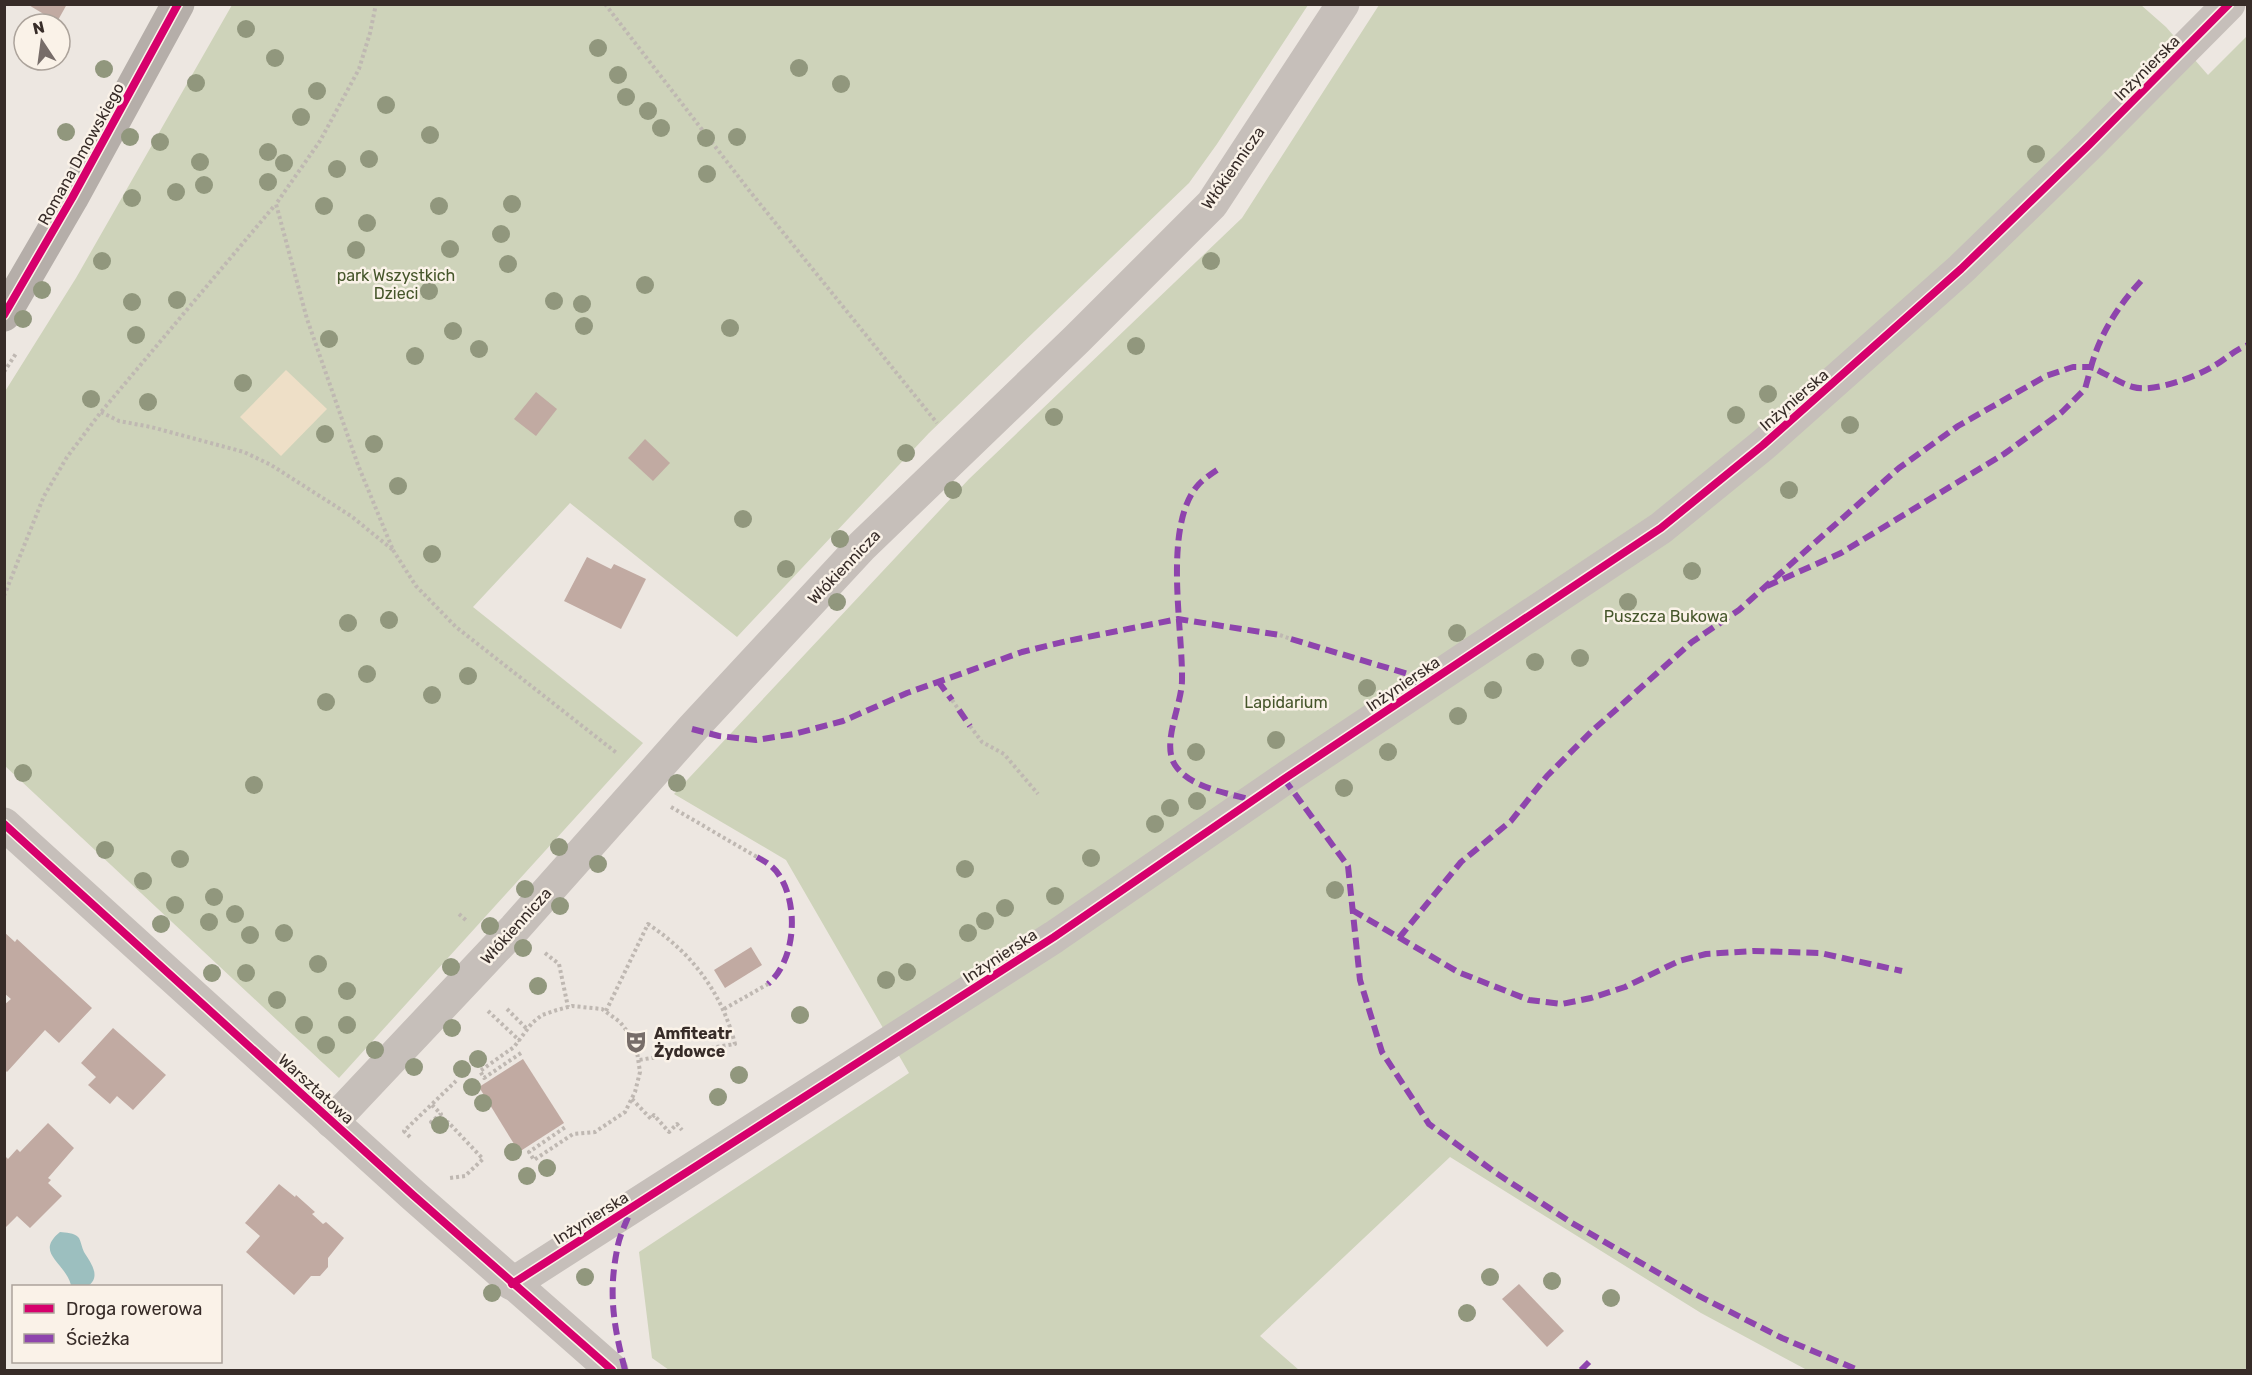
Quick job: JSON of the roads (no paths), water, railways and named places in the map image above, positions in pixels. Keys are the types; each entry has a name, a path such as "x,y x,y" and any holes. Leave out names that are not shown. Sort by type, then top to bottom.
{"main road":[{"name":"Romana Dmowskiego","path":"4,315 72,198 178,4"}],"street":[{"name":"Włókiennicza","path":"332,1122 515,928 692,729 862,546 1077,339 1212,204 1343,4"},
{"name":"Inżynierska","path":"513,1284 1054,937 1276,784 1661,528 1763,445 1961,269 2089,145 2229,4"},
{"name":"Warsztatowa","path":"4,825 332,1122 612,1371"}],"water":[{"path":"60,1232 79,1238 94,1273 94,1278 89,1285 71,1285 50,1252 53,1239"}],"place":[{"name":"Amfiteatr Żydowce","path":"636,1042"}],"park label":[{"name":"park Wszystkich Dzieci","path":"396,284"},
{"name":"Puszcza Bukowa","path":"1666,616"},
{"name":"Lapidarium","path":"1286,702"}]}
